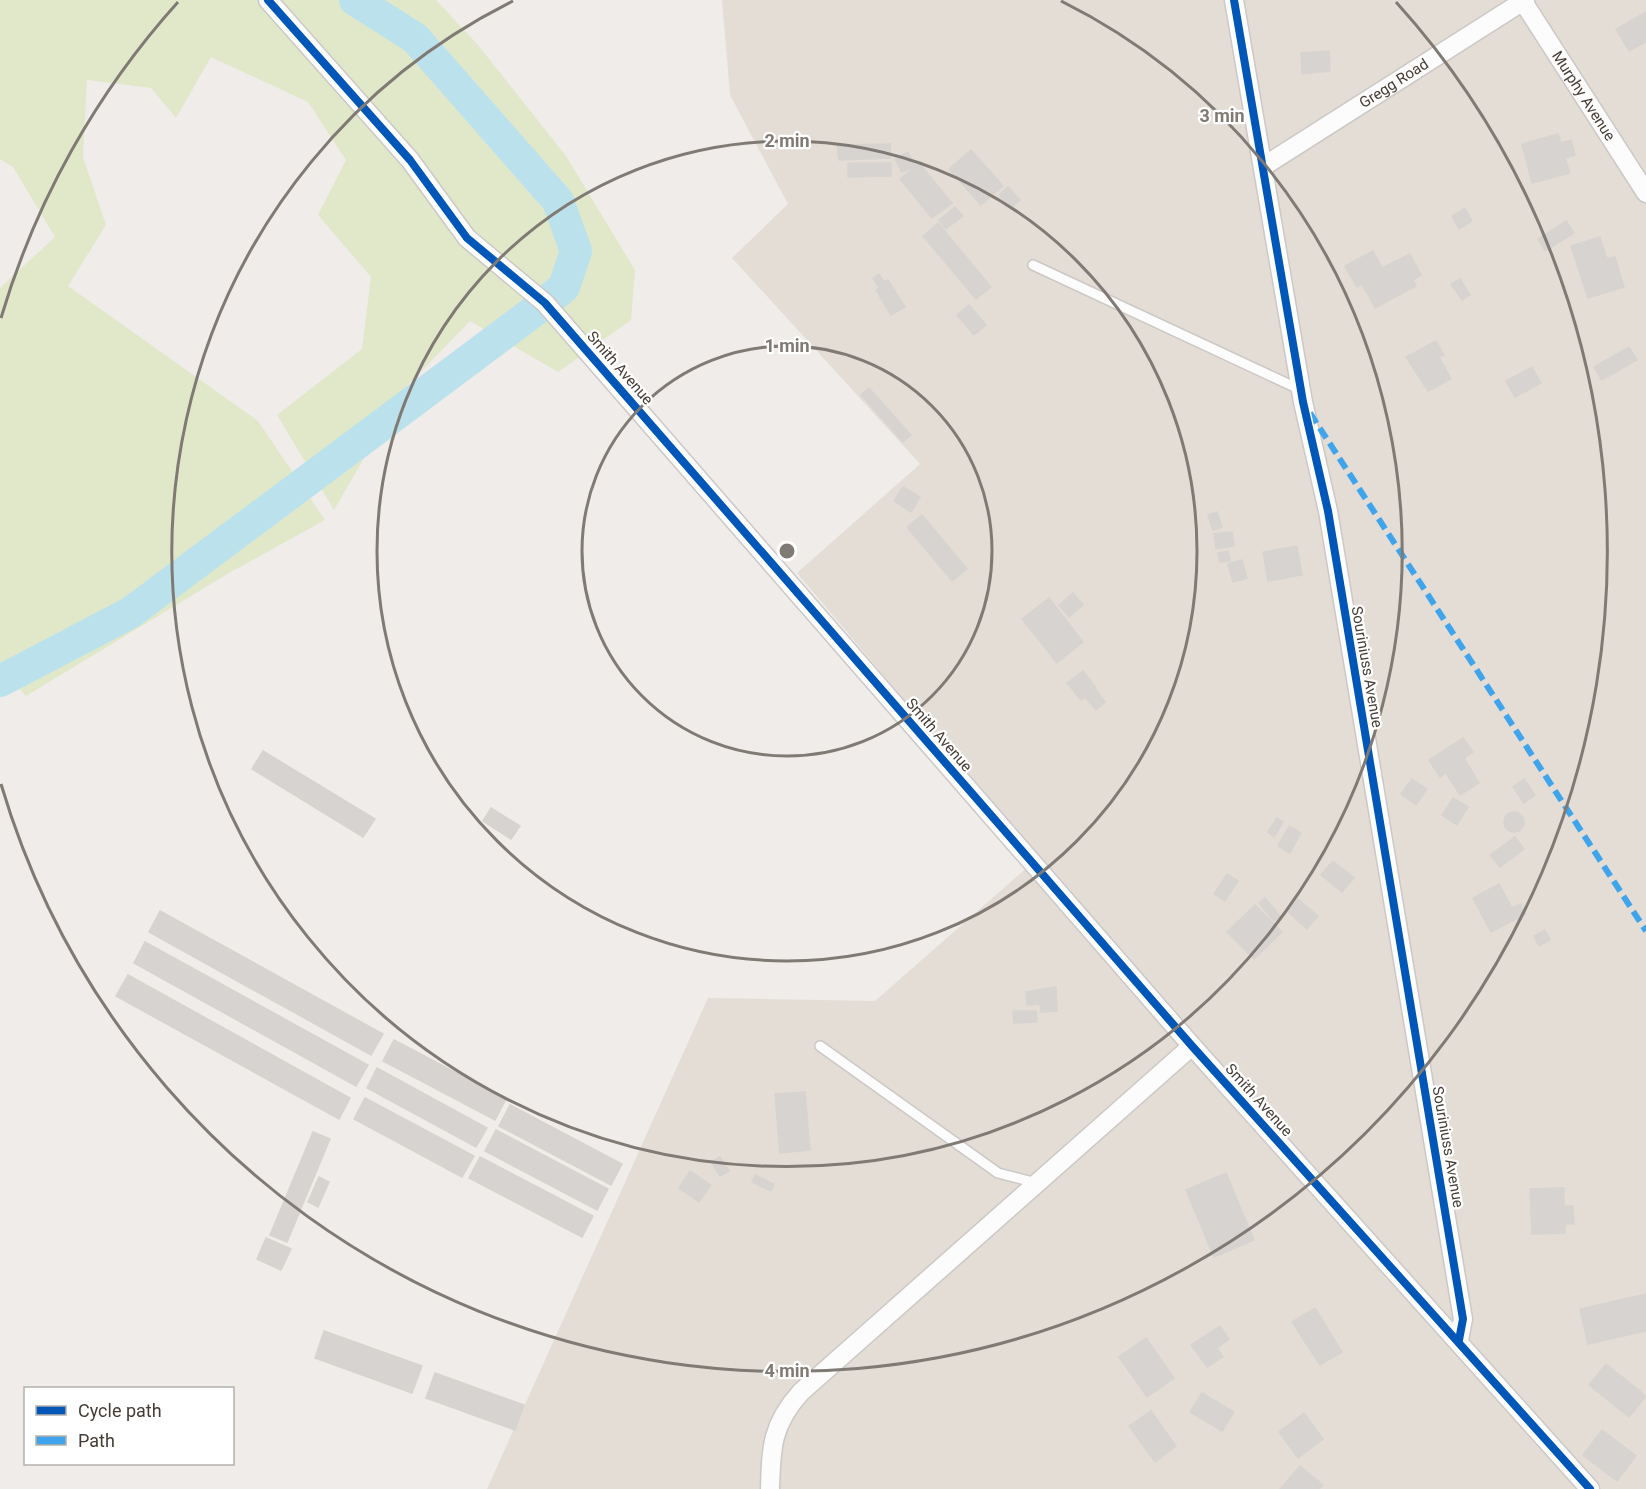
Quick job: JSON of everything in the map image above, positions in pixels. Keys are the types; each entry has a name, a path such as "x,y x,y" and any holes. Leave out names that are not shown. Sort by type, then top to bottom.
{"street":[{"name":"Smith Avenue","path":"268,0 410,160 467,238 545,303 1192,1046 1459,1340 1590,1489"},
{"name":"Souriniuss Avenue","path":"1234,0 1301,390 1328,511 1463,1319 1459,1340"},
{"name":"Gregg Road","path":"1264,166 1523,0"},
{"name":"Murphy Avenue","path":"1523,0 1646,193"},
{"path":"770,1489 772,1442 776,1425 801,1392 1192,1046"}],"lane":[{"path":"1033,265 1301,390"},
{"path":"820,1046 998,1173 1037,1183"}],"shaded area":[{"path":"722,0 1646,0 1646,1489 487,1489 708,998 875,1001 1038,858 797,573 920,464 732,258 788,204 730,95"}],"green space":[{"path":"0,0 436,0 478,45 566,156 635,270 631,320 558,372 470,321 404,389 334,510 277,415 362,349 371,277 318,215 346,160 308,102 211,57 176,118 151,88 87,80 83,157 106,225 68,286 258,421 325,520 229,573 26,696 0,666 0,288 55,237 13,167 0,159"}],"building":[{"path":"1646,12 1646,42 1629,51 1616,29"},
{"path":"1329,51 1330,71 1302,74 1301,53"},
{"path":"1558,134 1561,143 1571,140 1575,155 1565,158 1570,173 1532,183 1522,144"},
{"path":"890,144 891,158 839,160 837,145"},
{"path":"971,150 1003,186 981,205 949,169"},
{"path":"908,152 915,166 902,172 895,159"},
{"path":"848,163 891,163 891,176 848,177"},
{"path":"919,163 952,203 932,218 900,179"},
{"path":"1008,187 1020,200 1011,208 999,195"},
{"path":"955,207 963,216 946,229 939,220"},
{"path":"1465,208 1472,221 1459,229 1452,216"},
{"path":"1566,221 1574,233 1545,251 1538,239"},
{"path":"938,223 991,287 976,299 923,236"},
{"path":"1600,237 1607,259 1615,257 1624,287 1588,298 1571,246"},
{"path":"1373,251 1382,268 1410,254 1421,275 1413,280 1416,286 1375,308 1362,284 1357,287 1345,266"},
{"path":"879,274 884,282 888,280 905,307 891,315 876,290 879,288 873,278"},
{"path":"1460,279 1470,295 1462,300 1451,284"},
{"path":"969,305 986,325 974,335 957,315"},
{"path":"1436,341 1444,355 1439,357 1451,379 1428,391 1406,357"},
{"path":"1629,347 1637,360 1602,380 1594,367"},
{"path":"1532,367 1541,383 1515,397 1506,381"},
{"path":"869,388 911,435 903,442 861,395"},
{"path":"903,487 920,497 911,512 894,501"},
{"path":"1217,512 1222,527 1213,530 1208,515"},
{"path":"922,515 967,569 952,581 907,527"},
{"path":"1232,532 1234,546 1216,549 1214,534"},
{"path":"1297,546 1302,575 1268,581 1263,552"},
{"path":"1228,551 1230,561 1220,562 1218,553"},
{"path":"1242,560 1247,578 1233,582 1228,564"},
{"path":"1073,593 1083,605 1069,617 1059,605"},
{"path":"1049,598 1083,642 1057,663 1022,619"},
{"path":"1083,671 1096,688 1081,700 1067,683"},
{"path":"1096,690 1105,702 1096,710 1086,698"},
{"path":"1463,738 1473,752 1464,758 1479,783 1460,795 1446,773 1440,777 1429,760"},
{"path":"263,751 375,819 363,837 252,769"},
{"path":"1412,779 1427,789 1416,805 1401,794"},
{"path":"1524,779 1535,795 1524,803 1513,787"},
{"path":"1453,798 1468,807 1457,825 1442,815"},
{"path":"491,808 520,826 511,839 483,821"},
{"path":"1510,812 1518,812 1524,818 1524,826 1518,832 1510,832 1504,826 1504,818"},
{"path":"1277,818 1283,822 1274,837 1268,832"},
{"path":"1289,826 1301,833 1290,853 1278,846"},
{"path":"1515,837 1524,849 1500,867 1490,855"},
{"path":"1333,861 1354,878 1342,892 1321,875"},
{"path":"1227,874 1238,881 1225,901 1214,894"},
{"path":"1499,884 1512,908 1520,904 1526,914 1491,932 1473,898"},
{"path":"1265,898 1280,916 1274,921 1259,903"},
{"path":"1298,899 1318,916 1307,929 1287,911"},
{"path":"1255,905 1282,932 1254,959 1227,932"},
{"path":"160,911 383,1034 371,1055 149,932"},
{"path":"1545,930 1550,940 1539,946 1534,936"},
{"path":"145,942 368,1065 356,1086 134,963"},
{"path":"128,975 350,1098 339,1119 116,996"},
{"path":"1056,987 1057,1011 1041,1012 1040,1004 1027,1005 1026,992"},
{"path":"1013,1011 1036,1011 1037,1022 1014,1023"},
{"path":"394,1040 506,1099 495,1120 383,1061"},
{"path":"377,1068 487,1128 476,1147 367,1088"},
{"path":"805,1092 810,1150 780,1153 775,1094"},
{"path":"365,1098 474,1156 462,1177 354,1119"},
{"path":"510,1105 622,1164 611,1185 499,1126"},
{"path":"496,1130 608,1189 597,1210 485,1151"},
{"path":"313,1132 330,1139 287,1242 270,1235"},
{"path":"480,1157 593,1216 582,1237 469,1178"},
{"path":"720,1157 729,1171 720,1176 711,1162"},
{"path":"690,1171 711,1185 699,1202 679,1188"},
{"path":"1226,1173 1254,1240 1214,1257 1186,1190"},
{"path":"755,1175 774,1184 771,1191 752,1182"},
{"path":"319,1177 329,1182 318,1207 308,1202"},
{"path":"1564,1188 1564,1206 1573,1206 1574,1224 1565,1224 1565,1233 1532,1234 1530,1189"},
{"path":"266,1238 291,1249 281,1270 257,1259"},
{"path":"1646,1294 1646,1331 1588,1344 1580,1309"},
{"path":"1315,1308 1342,1352 1320,1365 1292,1322"},
{"path":"1220,1326 1229,1339 1217,1348 1223,1357 1207,1367 1191,1345"},
{"path":"324,1331 422,1366 412,1393 315,1358"},
{"path":"1146,1338 1174,1378 1147,1397 1119,1357"},
{"path":"1606,1364 1646,1396 1629,1417 1589,1385"},
{"path":"435,1373 524,1405 515,1430 426,1398"},
{"path":"1202,1393 1234,1412 1222,1431 1190,1412"},
{"path":"1151,1411 1176,1446 1155,1462 1129,1426"},
{"path":"1304,1413 1323,1439 1298,1458 1279,1432"},
{"path":"1602,1430 1636,1456 1617,1481 1583,1455"},
{"path":"1300,1466 1323,1485 1319,1489 1280,1489"}],"waterway":[{"path":"0,681 130,613 564,287 576,251 558,201 415,38 355,0"}],"marked path":[{"path":"1310,413 1646,931"}],"cycle path":[{"path":"268,0 410,160 467,238 545,303 1192,1046 1590,1489"},
{"path":"1234,0 1303,402 1328,511 1463,1319 1459,1340"}]}
